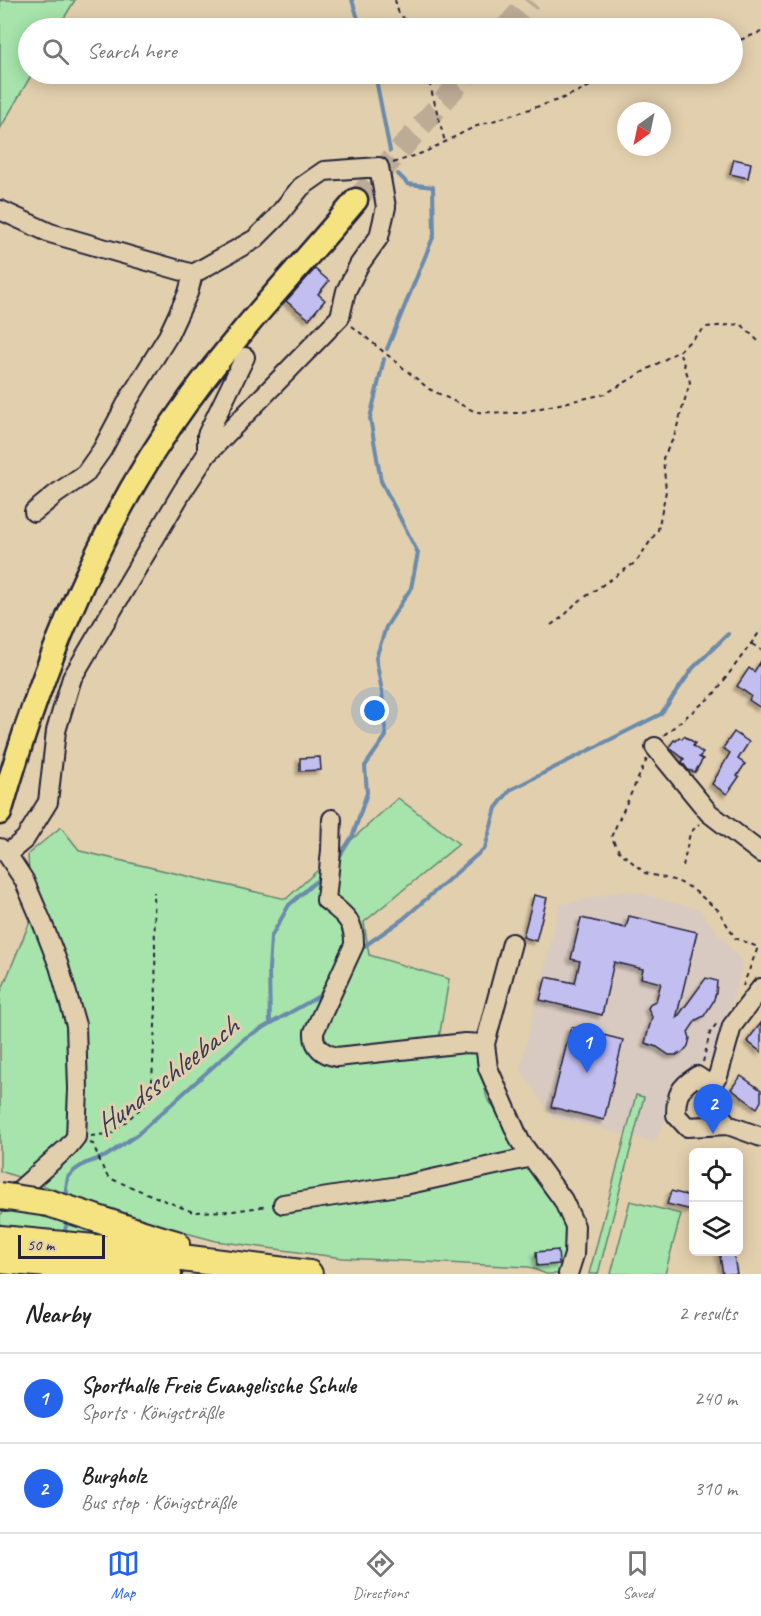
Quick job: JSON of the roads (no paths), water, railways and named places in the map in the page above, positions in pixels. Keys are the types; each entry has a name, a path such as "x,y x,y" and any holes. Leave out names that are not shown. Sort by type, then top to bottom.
{"highway":[{"path":"0,1196 48,1203 94,1216 126,1250 168,1274"},
{"path":"0,1239 126,1250 309,1274"},
{"path":"0,1260 126,1250"},
{"path":"0,1271 9,1274"}],"main road":[{"path":"0,813 32,709 61,632 93,560 134,484 172,423 212,368 356,200"}],"street":[{"path":"0,1207 68,1147 76,1137 78,1089 76,1025 59,966 24,880 3,851 26,840 48,802 56,731 72,678 182,492 207,454 340,317 346,291 359,265 379,237 386,207 379,167 324,171 301,187 276,218 255,239 193,274 188,293 168,336 129,399 102,450 85,474 34,512"},
{"path":"0,210 50,232 193,274"},
{"path":"207,454 207,435 244,357"},
{"path":"655,747 709,813 761,853"},
{"path":"332,819 326,900 349,920 354,932 354,945 314,1032 317,1046 328,1055 337,1057 465,1042 485,1044"},
{"path":"512,944 485,1044 488,1068 520,1141 563,1200 575,1226 574,1255 568,1274"},
{"path":"710,1085 718,1076 732,1026 761,988"},
{"path":"728,1125 719,1114 710,1085 698,1076 684,1085 676,1101 676,1115 687,1127 728,1125 761,1137"},
{"path":"283,1204 405,1185 531,1157"}],"waterway":[{"path":"352,0 358,18"},
{"path":"377,84 390,151"},
{"path":"387,349 434,235 433,187 408,184 398,174"},
{"path":"338,859 353,835 367,793 365,766 386,736 376,658 386,627 411,588 418,553 381,481 370,418 384,359"},
{"name":"Hundsschleebach","path":"363,947 403,919 485,848 496,808 510,790 661,714 693,668 728,634"},
{"path":"270,1022 271,937 289,905 322,876"},
{"name":"Hundsschleebach","path":"69,1201 66,1188 68,1177 75,1170 106,1156 138,1134 245,1038 321,995 324,990"},
{"name":"Hundsschleebach","path":"63,1236 68,1220"}],"tunnel":[{"path":"515,18 530,0"},
{"path":"356,200 458,84"}],"place":[{"name":"Sporthalle Freie Evangelische Schule","path":"587,1073"},
{"name":"Burgholz","path":"713,1134"}]}
